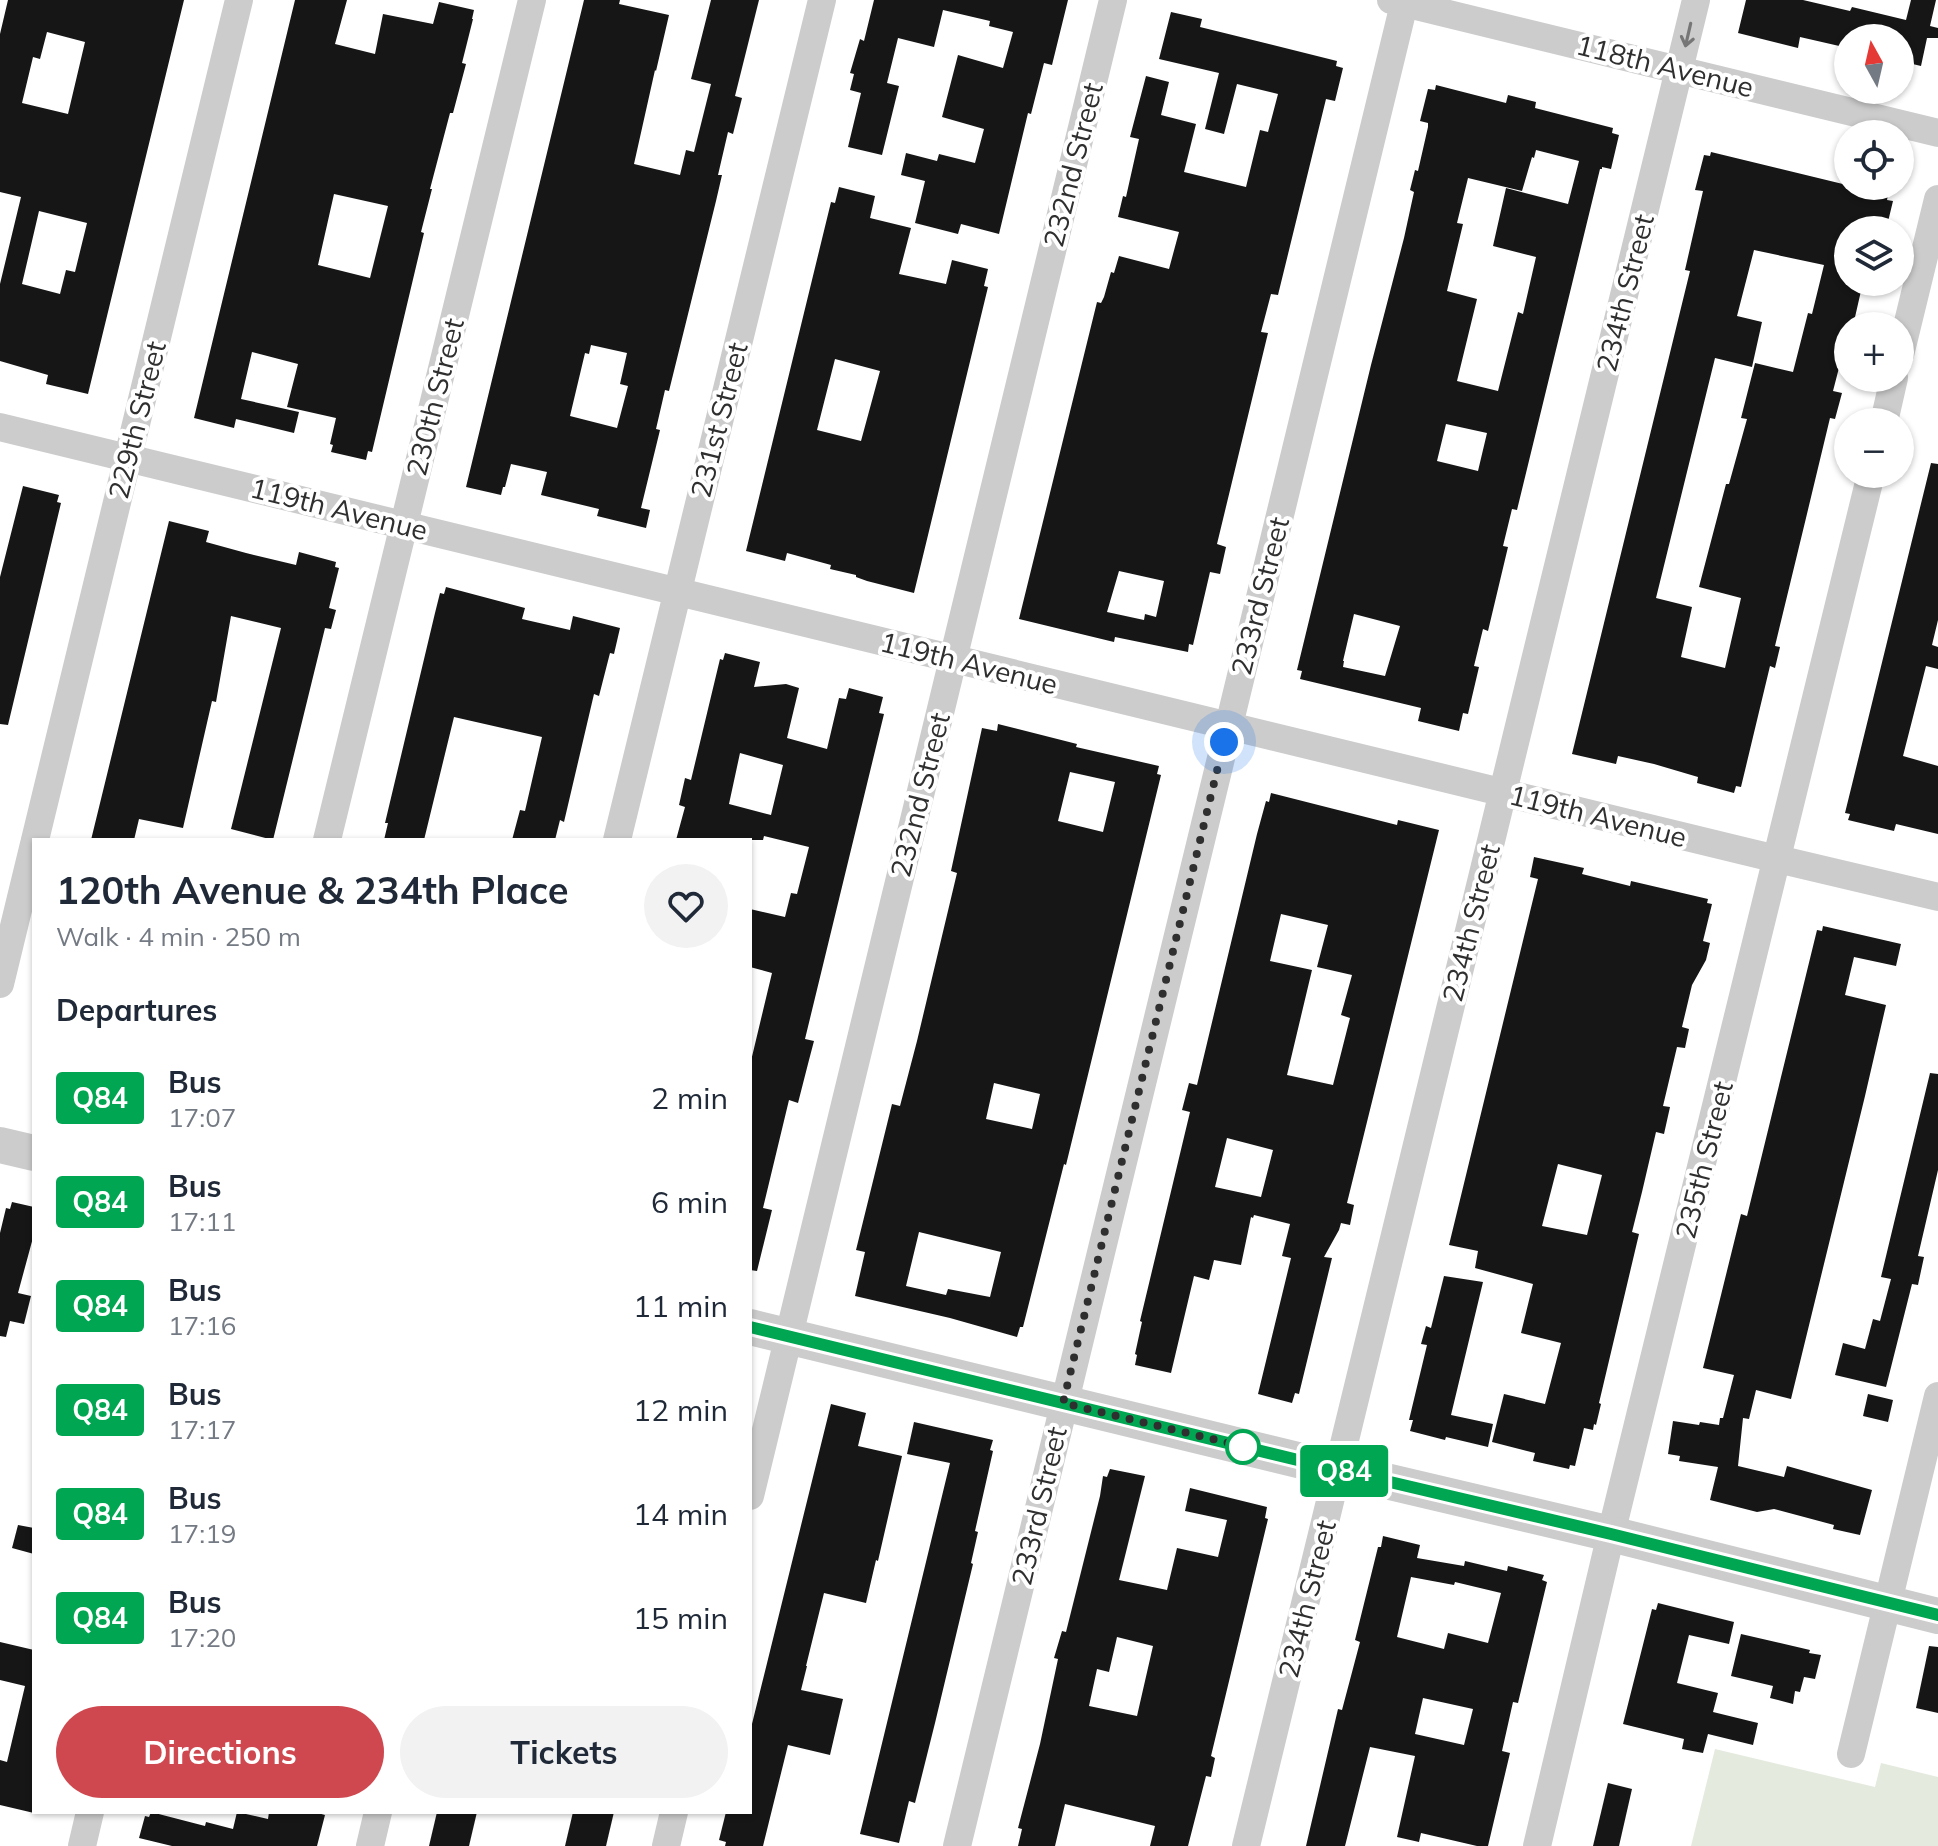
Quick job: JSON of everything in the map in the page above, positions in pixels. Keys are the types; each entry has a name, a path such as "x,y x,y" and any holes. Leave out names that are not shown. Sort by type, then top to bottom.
{"street":[{"name":"229th Street","path":"35,838 239,0"},
{"name":"230th Street","path":"327,838 532,0"},
{"name":"231st Street","path":"617,838 822,0"},
{"name":"232nd Street","path":"752,1488 1113,0"},
{"name":"234th Street","path":"1246,1846 1696,0"},
{"name":"118th Avenue","path":"1400,1 1938,133"},
{"name":"233rd Street","path":"957,1846 1400,1"},
{"path":"1910,312 1938,199"},
{"name":"119th Avenue","path":"0,427 1938,897"},
{"name":"235th Street","path":"1537,1846 1868,488"},
{"name":"229th Street","path":"0,984 32,850"},
{"path":"0,1145 32,1153"},
{"path":"752,1327 1938,1616"},
{"path":"1851,1754 1938,1396"},
{"path":"82,1846 90,1814"},
{"path":"370,1846 378,1814"},
{"path":"666,1846 674,1814"}],"shaded area":[{"path":"1715,1749 1875,1787 1881,1763 1938,1777 1938,1846 1691,1846"}],"building":[{"path":"8,0 184,0 88,394 46,384 48,375 0,361 0,284 21,197 0,192 0,34","holes":["47,32 85,42 68,114 22,103 33,57 40,59","39,211 87,223 75,272 66,270 60,294 22,284"]},
{"path":"295,0 347,0 335,44 375,54 383,14 433,24 439,2 474,10 462,63 466,64 430,189 421,232 424,233 372,452 368,451 366,460 331,452 336,418 287,407 298,364 252,352 241,399 299,412 294,433 236,419 234,428 194,418","holes":["334,194 388,206 370,278 318,265"]},
{"path":"584,0 620,0 619,4 669,15 634,164 680,175 686,150 694,152 711,84 691,79 711,0 759,0 735,96 742,98 733,134 728,132 718,175 722,175 716,201 669,391 665,390 656,429 660,430 641,508 650,510 646,528 597,516 599,509 541,495 547,472 511,464 501,495 466,487","holes":["591,345 627,353 620,384 628,386 617,428 570,416 585,353 589,354"]},
{"path":"874,0 1068,0 1052,65 1044,63 1031,114 1028,113 999,234 961,224 958,234 915,223 925,181 901,175 906,153 937,161 939,154 975,163 984,129 942,117 958,55 1003,68 1013,32 989,26 990,21 943,10 934,47 898,38 887,83 899,86 882,155 848,147 861,93 850,90 854,74 850,73 860,39 864,41"},
{"path":"1746,0 1803,0 1850,11 1852,7 1906,20 1911,0 1936,0 1930,26 1938,28 1938,38 1927,38 1921,66 1914,64 1914,24 1834,24 1834,45 1800,37 1798,48 1738,33"},
{"path":"1171,12 1202,19 1200,27 1337,61 1336,66 1343,68 1335,101 1326,99 1278,295 1271,294 1261,332 1268,333 1217,544 1226,547 1220,574 1210,572 1193,645 1189,644 1188,652 1115,637 1114,642 1019,619 1097,302 1101,303 1104,297 1119,256 1169,269 1179,232 1118,217 1123,196 1126,197 1139,139 1130,137 1146,76 1169,82 1161,115 1196,124 1184,172 1246,187 1260,130 1268,132 1278,94 1237,84 1224,134 1205,129 1219,73 1159,59","holes":["1119,571 1164,581 1156,617 1145,614 1144,620 1107,612"]},
{"path":"1436,85 1506,103 1508,95 1536,102 1535,108 1613,128 1612,133 1619,135 1611,169 1600,169 1517,510 1512,509 1503,546 1508,547 1488,631 1483,629 1474,666 1479,667 1468,714 1463,713 1459,731 1418,721 1421,708 1300,679 1302,671 1297,670 1404,238 1414,192 1410,190 1415,170 1418,171 1428,127 1428,123 1420,121 1428,89 1435,90","holes":["1536,150 1579,161 1568,204 1506,188 1493,246 1536,257 1523,314 1518,312 1498,391 1457,381 1477,299 1447,291 1463,224 1457,223 1468,178 1522,191","1446,424 1487,433 1478,471 1437,461","1354,614 1400,626 1385,676 1343,667"]},
{"path":"1711,152 1834,182 1834,200 1893,201 1889,216 1834,216 1834,296 1860,296 1856,312 1834,312 1833,391 1842,393 1838,408 1834,408 1834,419 1830,418 1775,646 1780,647 1775,668 1770,666 1741,787 1736,786 1734,793 1697,783 1698,777 1654,764 1618,756 1616,764 1572,754 1690,271 1685,270 1703,191 1695,190 1704,155 1710,156","holes":["1754,250 1824,265 1812,314 1808,313 1793,372 1755,363 1741,418 1747,419 1699,587 1741,598 1725,668 1681,657 1692,607 1656,598 1715,358 1752,367 1762,322 1737,316"]},
{"path":"839,187 875,196 870,218 911,228 899,274 946,284 952,260 988,269 984,286 988,287 914,593 867,581 830,569 831,565 787,553 785,561 746,551 831,202 835,203","holes":["835,359 880,371 861,441 817,430"]},
{"path":"1931,463 1938,464 1938,620 1932,645 1938,647 1938,669 1926,666 1903,756 1938,766 1938,834 1896,824 1894,831 1848,820 1850,814 1845,813"},
{"path":"23,486 59,495 57,502 61,503 8,725 0,724 0,577"},
{"path":"169,521 209,531 206,542 246,553 296,565 299,552 336,562 335,567 339,568 329,608 336,610 331,629 325,628 273,838 231,829 281,628 231,616 216,702 212,701 183,828 139,819 134,838 91,838"},
{"path":"446,587 525,608 522,619 570,630 573,616 620,628 599,696 594,694 564,822 560,820 556,838 513,838 520,810 525,811 542,737 454,717 424,838 384,838 388,823 385,823 435,613 440,593 444,594"},
{"path":"725,653 760,662 754,687 786,684 799,688 787,738 827,749 839,698 846,699 849,688 883,697 879,713 884,714 805,1039 814,1041 798,1103 789,1100 763,1208 772,1210 757,1271 752,1270 752,1057 772,973 752,968 752,909 785,917 791,893 797,894 809,847 764,836 763,840 677,838 685,807 679,805 685,778 691,780 720,659 723,660","holes":["740,753 783,765 771,815 729,804"]},
{"path":"998,724 1077,744 1076,747 1159,766 1157,774 1161,775 1066,1165 1023,1327 1020,1327 1017,1337 855,1296 865,1252 856,1250 892,1104 900,1106 917,1041 957,873 951,871 982,728 997,731","holes":["1070,772 1115,782 1103,832 1058,821","994,1083 1040,1094 1032,1129 986,1119","919,1232 1001,1252 990,1297 948,1289 946,1295 906,1286"]},
{"path":"1271,793 1397,825 1398,820 1439,830 1347,1203 1354,1205 1350,1225 1341,1223 1324,1257 1332,1258 1299,1394 1295,1393 1292,1403 1258,1394 1291,1258 1282,1256 1290,1224 1254,1215 1251,1217 1241,1265 1214,1260 1209,1280 1194,1276 1171,1373 1135,1365 1140,1321 1190,1112 1182,1110 1189,1083 1197,1085 1257,834 1266,801 1269,802","holes":["1281,914 1328,925 1317,967 1352,975 1341,1015 1350,1018 1333,1085 1287,1075 1312,970 1270,961","1227,1138 1273,1150 1261,1197 1215,1187"]},
{"path":"1534,857 1584,868 1582,874 1630,886 1631,881 1708,899 1707,903 1712,904 1703,941 1710,943 1706,960 1692,985 1682,1027 1689,1029 1685,1048 1677,1047 1663,1106 1670,1107 1664,1134 1656,1132 1632,1232 1639,1234 1596,1425 1593,1430 1584,1428 1575,1466 1570,1465 1569,1469 1533,1461 1535,1453 1492,1442 1504,1394 1545,1404 1561,1343 1521,1333 1533,1284 1475,1268 1478,1251 1449,1245 1538,879 1530,877","holes":["1558,1164 1602,1175 1587,1235 1542,1226"]},
{"path":"1823,926 1901,944 1896,966 1854,957 1845,995 1886,1005 1791,1399 1756,1390 1749,1419 1743,1418 1738,1466 1784,1477 1787,1466 1872,1490 1860,1535 1774,1509 1757,1512 1710,1500 1718,1467 1679,1461 1680,1456 1668,1454 1673,1421 1719,1425 1720,1418 1723,1418 1734,1375 1703,1368 1741,1214 1747,1216 1817,930 1822,931"},
{"path":"1930,1073 1938,1074 1938,1170 1918,1256 1924,1257 1918,1285 1912,1284 1886,1387 1835,1375 1843,1343 1865,1349 1873,1319 1880,1321 1891,1279 1881,1277"},
{"path":"12,1202 32,1207 32,1241 18,1293 31,1296 24,1324 10,1321 6,1337 0,1336 0,1233 6,1208 10,1209"},
{"path":"1444,1276 1483,1282 1451,1415 1493,1424 1488,1447 1410,1431 1413,1420 1409,1420 1427,1345 1421,1344 1426,1326 1431,1328"},
{"path":"1868,1394 1893,1400 1888,1422 1863,1416"},
{"path":"831,1404 866,1413 858,1446 902,1456 866,1603 824,1593 806,1666 801,1690 843,1699 830,1755 788,1745 763,1846 725,1846 726,1842 719,1840 726,1814 752,1814 752,1724"},
{"path":"914,1422 993,1440 990,1450 993,1451 975,1531 978,1532 973,1564 935,1723 915,1803 909,1801 899,1843 860,1834 950,1463 907,1454"},
{"path":"1110,1469 1145,1476 1119,1580 1167,1590 1177,1548 1218,1557 1227,1520 1185,1511 1190,1488 1267,1507 1265,1518 1268,1519 1211,1756 1215,1758 1211,1777 1206,1776 1188,1846 1150,1846 1155,1826 1065,1804 1055,1846 1018,1846 1022,1829 1018,1828 1058,1659 1054,1658 1062,1631 1066,1632 1103,1476 1107,1477","holes":["1117,1637 1153,1646 1137,1716 1089,1706 1097,1669 1109,1672"]},
{"path":"18,1525 32,1528 32,1553 12,1548"},
{"path":"1383,1536 1420,1545 1417,1558 1464,1566 1465,1561 1507,1571 1508,1566 1544,1575 1542,1580 1547,1582 1518,1703 1513,1702 1502,1751 1510,1753 1488,1846 1421,1833 1419,1842 1397,1837 1415,1756 1370,1747 1345,1846 1306,1846 1338,1709 1342,1710 1360,1642 1355,1640 1378,1547 1381,1547","holes":["1411,1577 1454,1585 1455,1582 1501,1593 1488,1643 1448,1633 1444,1649 1397,1637","1423,1698 1473,1709 1464,1745 1415,1734"]},
{"path":"1658,1603 1734,1622 1729,1644 1689,1635 1677,1683 1718,1693 1713,1712 1758,1723 1753,1745 1708,1734 1703,1753 1682,1749 1684,1739 1623,1724 1652,1609 1656,1610"},
{"path":"1741,1634 1821,1655 1815,1679 1804,1677 1800,1692 1795,1691 1793,1704 1770,1698 1773,1686 1731,1676"},
{"path":"0,1642 32,1650 32,1813 0,1805 0,1760 7,1762 25,1686 0,1680"},
{"path":"1929,1646 1938,1647 1938,1713 1916,1708"},
{"path":"1608,1783 1632,1789 1619,1846 1593,1846"},
{"path":"150,1814 159,1814 205,1826 206,1822 233,1829 237,1814 268,1819 269,1814 325,1815 317,1846 172,1846 139,1838 145,1816"},
{"path":"437,1814 477,1814 469,1846 429,1846"},
{"path":"573,1814 614,1814 606,1846 565,1846"}],"bus line":[{"name":"Q84","path":"752,1327 1938,1615"}],"route":[{"path":"1224,742 1063,1403 1254,1449 1243,1447"}]}
